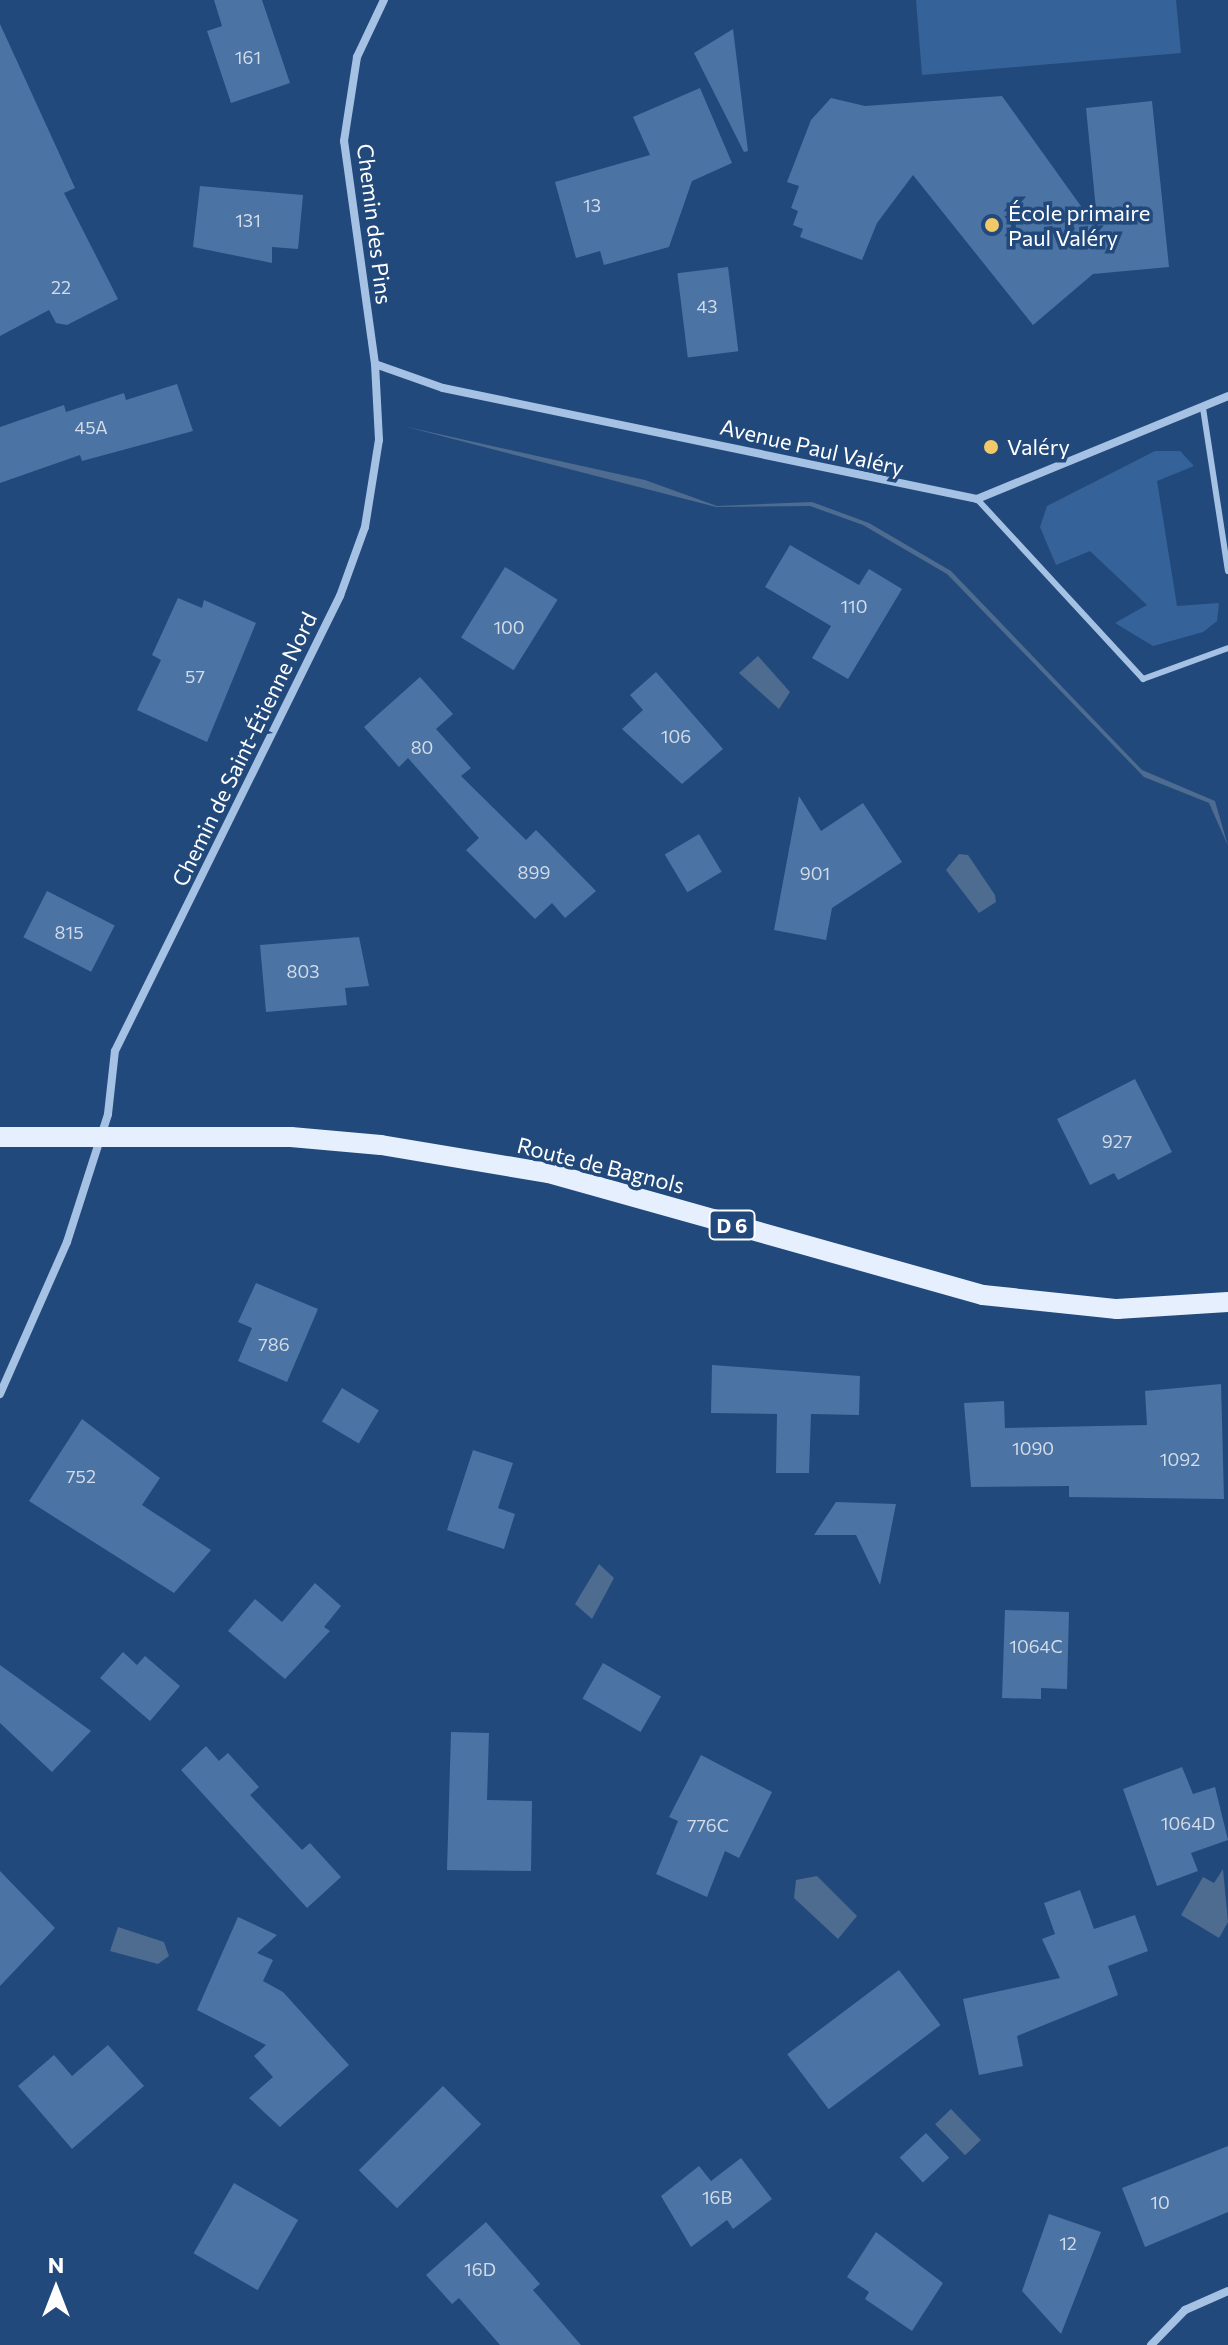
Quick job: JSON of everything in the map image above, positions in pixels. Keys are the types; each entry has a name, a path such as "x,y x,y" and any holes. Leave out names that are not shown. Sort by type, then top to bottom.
{"main road":[{"name":"Route de Bagnols","path":"0,1137 291,1137 381,1145 549,1173 983,1295 1117,1309 1228,1302"}],"street":[{"name":"Chemin des Pins","path":"375,364 344,141 357,57 384,0"},
{"name":"Avenue Paul Valéry","path":"375,364 443,388 977,499"},
{"name":"Chemin de Saint-Étienne Nord","path":"0,1394 67,1242 100,1138 115,1051 340,596 365,527 379,440 375,364"},
{"path":"977,499 1228,396"},
{"path":"1151,2345 1185,2310 1228,2291"}],"lane":[{"path":"1203,408 1228,571"},
{"path":"977,499 1143,679 1228,648"}],"shaded area":[{"path":"916,0 1176,0 1181,53 922,75"},
{"path":"403,426 645,480 717,506 812,502 869,523 951,571 1142,770 1215,801 1228,846 1209,803 1144,777 947,574 863,525 810,506 716,507"},
{"path":"1155,451 1180,451 1194,466 1157,481 1177,606 1219,603 1217,621 1203,632 1153,646 1115,623 1147,605 1090,551 1056,565 1040,527 1047,506"},
{"path":"758,656 790,692 779,709 739,673"},
{"path":"959,854 968,855 995,895 996,902 979,913 946,870"},
{"path":"599,1564 614,1578 592,1619 575,1604"},
{"path":"1223,1869 1228,1922 1219,1938 1181,1915 1203,1877 1214,1883"},
{"path":"817,1876 857,1916 838,1939 794,1898 796,1880"},
{"path":"118,1927 164,1942 169,1956 158,1964 110,1951"},
{"path":"951,2109 981,2140 965,2155 935,2124"}],"building":[{"path":"214,0 262,0 290,83 231,103 207,31 222,26"},
{"path":"0,24 75,188 64,193 118,299 67,325 56,323 49,310 0,336"},
{"path":"733,29 748,151 744,152 694,53"},
{"path":"700,88 732,163 692,181 669,247 604,265 600,251 576,258 555,182 650,155 633,117"},
{"path":"1002,96 1098,230 1086,108 1152,101 1169,267 1093,274 1033,325 913,175 877,223 862,260 800,237 803,229 793,225 798,211 791,208 799,186 787,182 811,120 831,98 865,106"},
{"path":"200,186 303,195 298,249 272,247 272,263 193,247"},
{"path":"728,267 738,351 688,358 677,273"},
{"path":"177,384 193,431 82,461 80,455 0,483 0,427 64,405 66,412 124,393 126,400"},
{"path":"790,545 859,585 869,569 902,589 848,679 812,658 831,626 765,587"},
{"path":"505,567 558,600 514,670 461,637"},
{"path":"178,598 202,608 204,600 256,623 207,742 137,710 161,660 152,655"},
{"path":"656,672 723,749 682,784 622,729 643,710 630,695"},
{"path":"420,677 453,714 436,729 471,768 461,776 526,840 536,830 596,891 565,918 552,903 535,919 466,850 479,838 408,758 399,767 364,727"},
{"path":"799,796 821,831 863,803 902,862 832,908 826,940 774,930"},
{"path":"699,834 722,872 687,892 665,855"},
{"path":"47,891 115,926 91,972 23,937"},
{"path":"359,937 369,986 345,988 347,1005 266,1012 260,945"},
{"path":"1135,1079 1172,1152 1118,1180 1114,1173 1090,1185 1057,1119"},
{"path":"256,1283 318,1309 287,1382 238,1361 252,1328 238,1322"},
{"path":"712,1365 860,1376 859,1415 811,1414 809,1473 776,1473 777,1414 711,1413"},
{"path":"1221,1384 1224,1499 1069,1497 1069,1486 971,1487 964,1403 1004,1401 1005,1428 1147,1425 1145,1391"},
{"path":"342,1388 379,1410 359,1444 322,1421"},
{"path":"82,1419 160,1478 142,1505 211,1550 174,1593 29,1501"},
{"path":"473,1450 513,1463 498,1508 515,1514 504,1549 447,1530"},
{"path":"836,1502 896,1504 880,1585 856,1535 814,1535"},
{"path":"315,1583 341,1606 324,1627 330,1631 285,1679 228,1631 255,1599 282,1622"},
{"path":"1005,1610 1069,1612 1067,1689 1041,1688 1041,1699 1002,1698"},
{"path":"123,1652 137,1665 145,1656 180,1686 150,1721 100,1678"},
{"path":"603,1663 661,1696 641,1732 582,1699"},
{"path":"0,1665 91,1731 52,1772 0,1723"},
{"path":"451,1732 489,1733 487,1800 532,1801 531,1871 447,1870"},
{"path":"206,1746 219,1761 228,1753 259,1787 250,1795 302,1850 310,1843 341,1877 307,1908 181,1770"},
{"path":"701,1755 772,1792 739,1858 725,1851 707,1897 656,1874 678,1821 669,1817"},
{"path":"1182,1767 1193,1794 1215,1787 1228,1840 1191,1853 1198,1871 1157,1886 1123,1789"},
{"path":"0,1871 55,1928 0,1986"},
{"path":"1080,1890 1094,1929 1135,1915 1148,1951 1108,1966 1118,1995 1017,2036 1023,2066 979,2075 963,1999 1060,1978 1042,1939 1055,1934 1044,1903"},
{"path":"238,1917 277,1935 257,1953 273,1960 263,1981 283,1992 349,2065 280,2127 249,2098 273,2077 254,2056 266,2045 197,2010"},
{"path":"899,1970 941,2025 829,2109 787,2054"},
{"path":"108,2045 144,2086 72,2149 18,2086 54,2055 72,2076"},
{"path":"443,2086 481,2124 397,2208 359,2170"},
{"path":"926,2133 949,2158 923,2182 900,2158"},
{"path":"1228,2146 1228,2212 1145,2247 1122,2188"},
{"path":"741,2158 772,2199 733,2229 727,2220 691,2247 661,2196 699,2166 711,2181"},
{"path":"234,2183 298,2220 258,2290 193,2253"},
{"path":"1049,2214 1101,2232 1061,2334 1022,2291"},
{"path":"486,2222 540,2284 533,2290 581,2345 500,2345 459,2298 452,2304 426,2275"},
{"path":"876,2232 943,2283 912,2331 865,2299 869,2292 847,2277"}],"place":[{"name":"École primaire Paul Valéry","path":"992,225"},
{"name":"Valéry","path":"991,447"}]}
